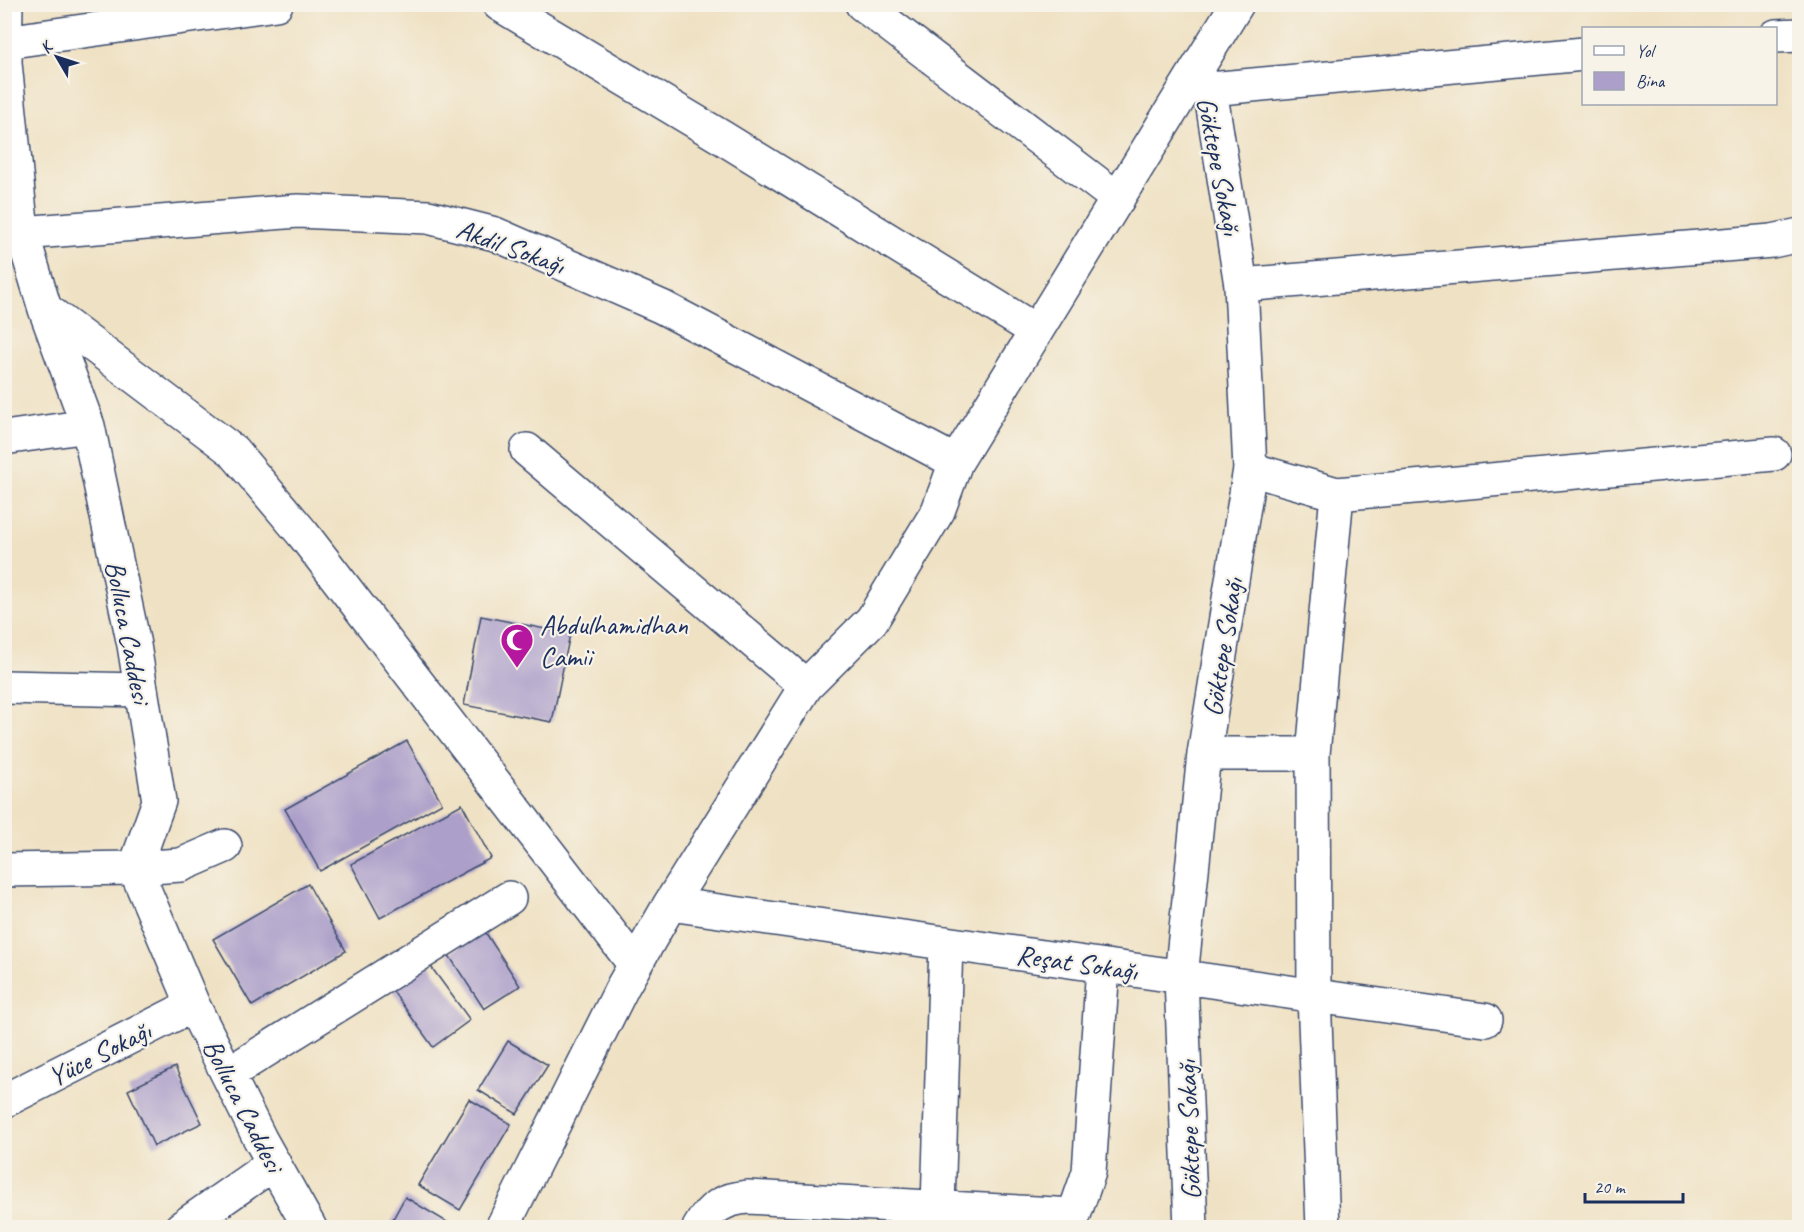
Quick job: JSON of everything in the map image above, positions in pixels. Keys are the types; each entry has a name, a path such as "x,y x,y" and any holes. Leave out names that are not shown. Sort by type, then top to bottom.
{"street":[{"name":"Bolluca Caddesi","path":"6,4 5,63 22,232 45,309 88,426 134,645 159,801 135,868 193,1005 274,1163 310,1227"},
{"path":"5,42 276,4"},
{"path":"499,4 723,138 1036,331"},
{"path":"862,4 1118,199"},
{"path":"502,1227 635,965 670,904 806,686 872,620 938,511 956,462 1036,331 1118,199 1201,84 1237,4"},
{"path":"1777,36 1800,35"},
{"path":"1201,84 1582,54"},
{"name":"Göktepe Sokağı","path":"1191,1227 1181,977 1204,754 1250,469 1240,285 1201,84"},
{"name":"Akdil Sokağı","path":"22,232 298,211 428,217 495,234 662,307 956,462"},
{"path":"1240,285 1772,241 1800,235"},
{"path":"45,309 233,451 311,543 635,965"},
{"path":"4,438 88,426"},
{"path":"527,450 806,686"},
{"path":"1250,469 1337,494 1774,454"},
{"path":"1323,1227 1314,995 1313,754 1337,494"},
{"path":"4,687 141,690"},
{"path":"1204,754 1313,754"},
{"path":"4,870 181,866 225,846"},
{"path":"228,1074 508,898"},
{"name":"Reşat Sokağı","path":"670,904 1485,1020"},
{"path":"938,1207 946,943"},
{"path":"699,1227 705,1217 725,1201 748,1197 1074,1215 1089,1172 1103,966"},
{"name":"Yüce Sokağı","path":"4,1101 193,1005"},
{"path":"182,1227 274,1163"}],"building":[{"name":"Abdulhamidhan Camii","path":"481,616 570,634 552,722 464,705"},
{"path":"407,741 442,803 320,871 285,809"},
{"path":"462,804 491,858 380,918 351,864"},
{"path":"308,884 346,951 252,1006 213,939"},
{"path":"484,930 520,986 484,1009 448,954"},
{"path":"429,964 470,1020 433,1047 392,990"},
{"path":"508,1041 548,1065 517,1114 478,1090"},
{"path":"175,1067 202,1123 154,1146 128,1090"},
{"path":"469,1099 511,1124 460,1210 418,1185"},
{"path":"405,1197 452,1225 451,1228 388,1228"}],"place":[{"name":"Abdulhamidhan Camii","path":"517,669"}]}
